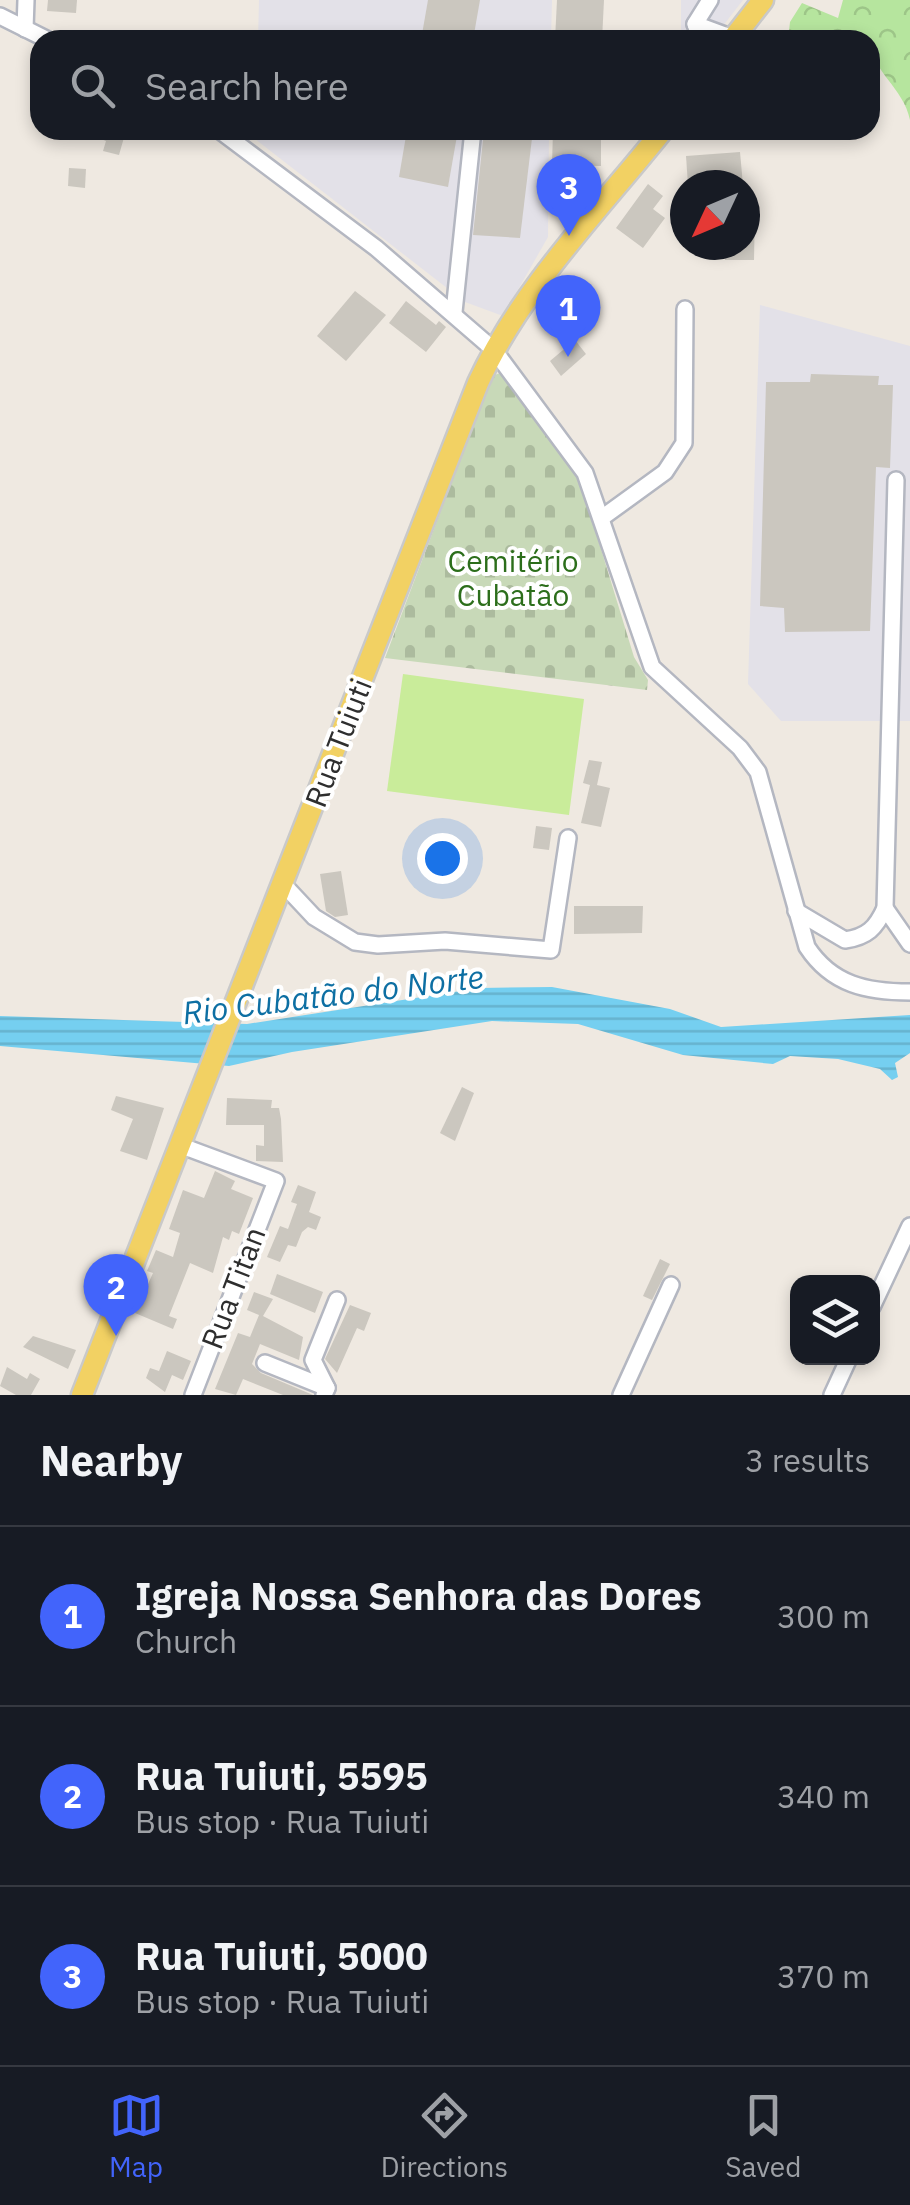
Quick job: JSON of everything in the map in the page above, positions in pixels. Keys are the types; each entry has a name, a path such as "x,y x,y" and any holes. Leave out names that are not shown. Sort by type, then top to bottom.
{"main road":[{"path":"739,30 764,0"},
{"name":"Rua Tuiuti","path":"82,1395 494,350 655,140"}],"street":[{"path":"25,29 26,0"},
{"path":"694,24 710,0"},
{"path":"0,16 30,31"},
{"path":"694,24 709,30"},
{"path":"694,24 697,30"},
{"path":"233,140 454,312 494,350 575,456 603,517 652,667 740,748 758,772 807,947 826,972 859,988 910,992"},
{"path":"454,312 473,140"},
{"path":"603,517 665,472 684,443 685,309"},
{"path":"796,911 845,940 862,938 876,926 885,908 896,480"},
{"path":"284,885 324,924 355,942 378,946 445,942 551,950 568,838"},
{"path":"885,908 910,944"},
{"name":"Rua Titan","path":"182,1146 276,1181 192,1395"},
{"path":"880,1290 910,1226"},
{"path":"621,1395 671,1285"},
{"path":"326,1392 313,1360 336,1300"},
{"path":"266,1364 326,1392"},
{"path":"832,1395 846,1365"}],"shaded area":[{"path":"259,0 552,0 551,30 258,30"},
{"path":"681,0 743,0 720,30 681,30"},
{"path":"256,140 549,140 548,237 503,316 465,302"},
{"path":"760,305 910,346 910,721 781,721 748,684"}],"green space":[{"path":"843,0 910,0 910,120 901,98 880,68 880,30 789,30 802,3 838,18"},
{"name":"Cemitério Cubatão","path":"510,374 558,440 582,487 634,657 648,680 647,690 385,658 492,376"},
{"path":"403,674 584,699 569,815 387,791"}],"water":[{"path":"552,987 670,1009 721,1027 910,1015 910,1053 895,1063 898,1077 892,1080 880,1069 838,1059 790,1056 773,1064 683,1055 578,1024 492,1021 292,1052 229,1066 0,1046 0,1016 247,1024 480,988"}],"building":[{"path":"48,0 77,0 76,13 47,11"},
{"path":"428,0 480,0 475,30 423,30"},
{"path":"557,0 604,0 602,30 556,30"},
{"path":"123,140 119,155 103,151 106,141"},
{"path":"405,140 456,140 448,187 399,177"},
{"path":"483,140 532,140 520,238 473,235"},
{"path":"553,140 601,140 601,166 552,165"},
{"path":"740,152 742,170 687,170 686,156"},
{"path":"69,168 86,169 85,188 68,186"},
{"path":"648,184 663,196 653,209 665,218 643,248 616,228"},
{"path":"355,291 386,315 346,361 317,336"},
{"path":"406,301 436,325 439,321 446,327 426,352 389,323"},
{"path":"575,340 586,354 561,376 550,361"},
{"path":"811,374 879,376 878,385 893,385 890,468 876,467 870,631 785,632 784,608 760,606 766,382 810,382"},
{"path":"589,760 602,762 597,785 610,788 601,827 581,823 590,785 583,783"},
{"path":"536,826 552,828 549,850 533,848"},
{"path":"341,871 348,915 335,917 326,911 320,874"},
{"path":"574,906 643,906 642,933 574,934"},
{"path":"462,1087 474,1093 455,1141 440,1133"},
{"path":"116,1096 164,1108 147,1160 120,1151 133,1119 111,1110"},
{"path":"227,1098 272,1100 271,1108 279,1108 283,1162 256,1161 256,1145 264,1146 264,1125 226,1125"},
{"path":"215,1171 235,1181 231,1189 253,1198 239,1234 232,1231 229,1240 223,1237 213,1273 190,1263 169,1316 177,1319 173,1329 135,1313 153,1273 147,1271 156,1250 173,1257 180,1233 169,1229 183,1190 204,1198"},
{"path":"298,1185 316,1192 309,1212 321,1217 316,1230 308,1227 302,1232 296,1247 288,1245 280,1262 267,1257 280,1226 288,1229 297,1204 291,1202"},
{"path":"660,1259 670,1264 652,1300 643,1296"},
{"path":"277,1274 323,1292 315,1313 270,1294"},
{"path":"254,1292 273,1299 263,1316 303,1337 299,1360 260,1344 252,1364 261,1373 313,1395 283,1395 243,1379 236,1395 215,1389 238,1333 250,1337 259,1315 247,1310"},
{"path":"350,1305 371,1313 364,1331 357,1328 337,1373 325,1359"},
{"path":"33,1336 76,1350 68,1369 23,1347"},
{"path":"167,1351 191,1361 183,1380 172,1375 165,1392 146,1378 150,1368 159,1371"},
{"path":"7,1367 27,1379 30,1373 40,1379 31,1395 16,1395 0,1386"}],"place":[{"name":"Rua Tuiuti, 5000","path":"569,236"},
{"name":"Igreja Nossa Senhora das Dores","path":"568,357"},
{"name":"Rua Tuiuti, 5595","path":"116,1336"}],"water label":[{"name":"Rio Cubatão do Norte","path":"333,995"}]}
